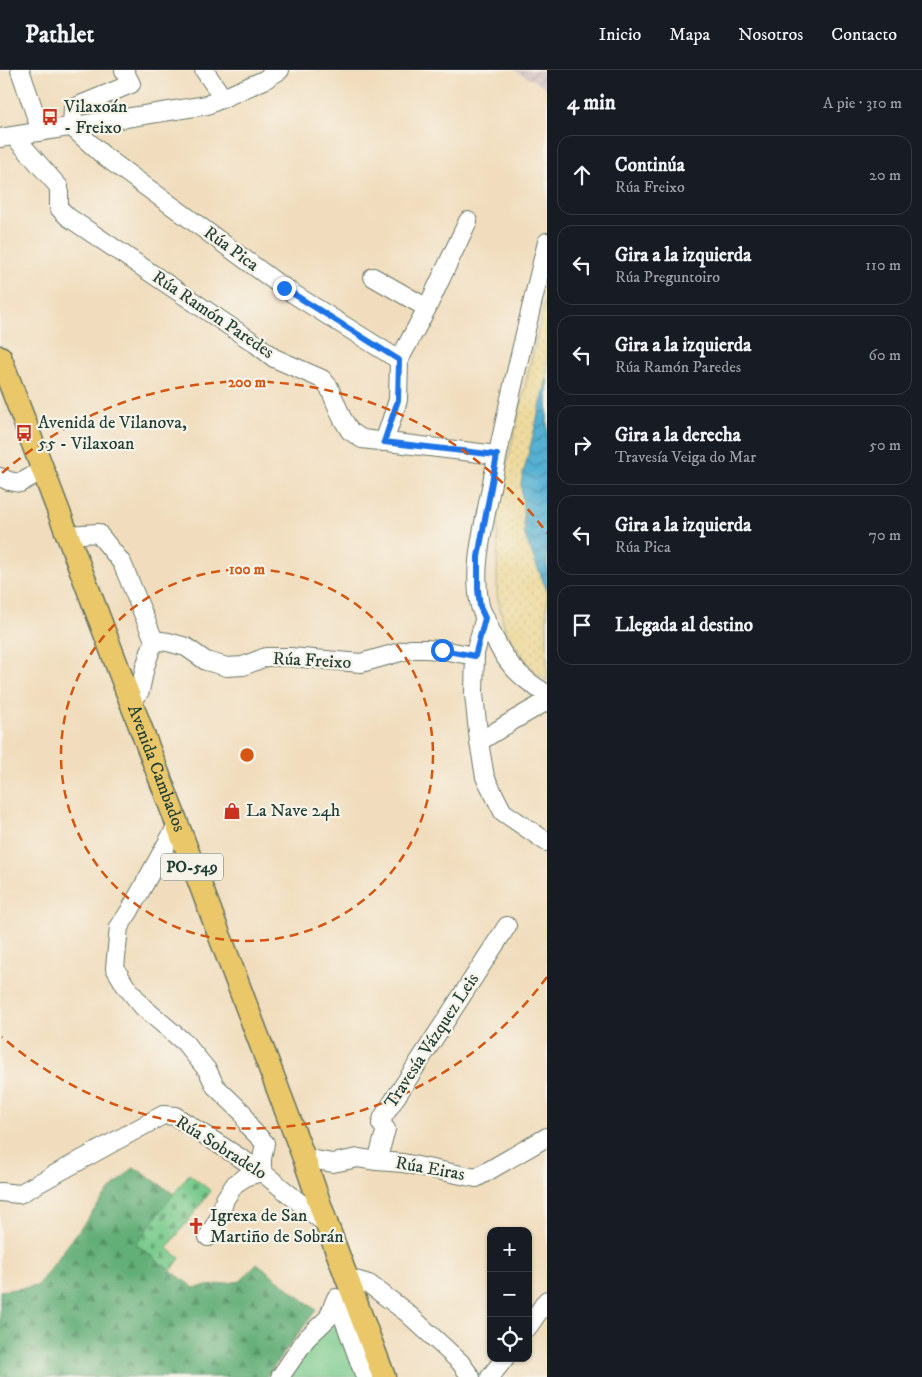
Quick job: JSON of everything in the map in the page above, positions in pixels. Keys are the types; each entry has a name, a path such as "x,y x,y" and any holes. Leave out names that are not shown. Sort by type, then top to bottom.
{"main road":[{"name":"Avenida Cambados","path":"0,357 130,704 304,1158 384,1377"}],"street":[{"path":"20,70 41,131"},
{"path":"72,127 73,108 131,84 124,70"},
{"path":"204,70 223,98"},
{"path":"7,137 207,105 264,80 280,70"},
{"name":"Rúa Pica","path":"72,127 104,156 284,288 399,360"},
{"name":"Rúa Ramón Paredes","path":"7,137 59,187 59,208 68,217 274,358 322,379 329,387 342,418 350,431 362,439 497,455"},
{"path":"384,442 398,400 399,360 427,308 468,221"},
{"path":"547,242 497,455 478,557 480,607 498,647 513,668 531,685 547,694"},
{"path":"373,278 427,308"},
{"path":"0,477 20,483 43,470"},
{"path":"67,535 98,533 122,562 154,640 140,691 130,704"},
{"path":"485,618 475,656 474,694 485,777 503,812 547,842"},
{"name":"Rúa Freixo","path":"154,640 186,647 206,661 227,667 243,666 266,657 290,657 361,663 411,649 442,650 475,656"},
{"path":"479,742 547,701"},
{"path":"177,825 119,927 115,968 125,985 144,1007 185,1043 208,1071 216,1086 243,1113 249,1127 265,1143 262,1172 247,1176 235,1184 225,1198 220,1216 208,1237"},
{"name":"Travesía Vázquez Leis","path":"377,1161 386,1129 381,1124 384,1117 507,926"},
{"name":"Rúa Sobradelo","path":"0,1192 19,1194 163,1115 175,1116 262,1172 327,1225"},
{"name":"Rúa Eiras","path":"304,1158 333,1163 358,1158 403,1162 476,1178 547,1138"},
{"path":"346,1277 369,1284 406,1312 460,1362 471,1377"},
{"path":"280,1377 306,1339 328,1318 336,1298 365,1377"},
{"path":"532,1321 547,1300"},
{"path":"348,1377 359,1360"},
{"path":"490,1377 502,1362"}],"shaded area":[{"path":"514,70 547,70 547,88"}],"green space":[{"path":"134,1167 174,1194 137,1245 194,1288 241,1281 257,1263 316,1310 266,1377 0,1377 0,1291 37,1286 107,1193"},
{"path":"189,1174 211,1191 167,1248 180,1258 171,1271 136,1244"},
{"path":"336,1298 365,1377 280,1377"}],"sand":[{"path":"547,293 547,681 533,670 505,629 497,595 498,502"}],"water":[{"path":"547,379 547,591 525,536 521,483"}],"place":[{"name":"Vilaxoán - Freixo","path":"50,117"},
{"name":"Avenida de Vilanova, 55 - Vilaxoan","path":"24,433"},
{"name":"La Nave 24h","path":"232,811"},
{"name":"Igrexa de San Martiño de Sobrán","path":"196,1226"}],"route":[{"path":"284,288 399,360 398,400 384,442 497,455 478,557 480,607 485,618 475,656 442,650"}]}
